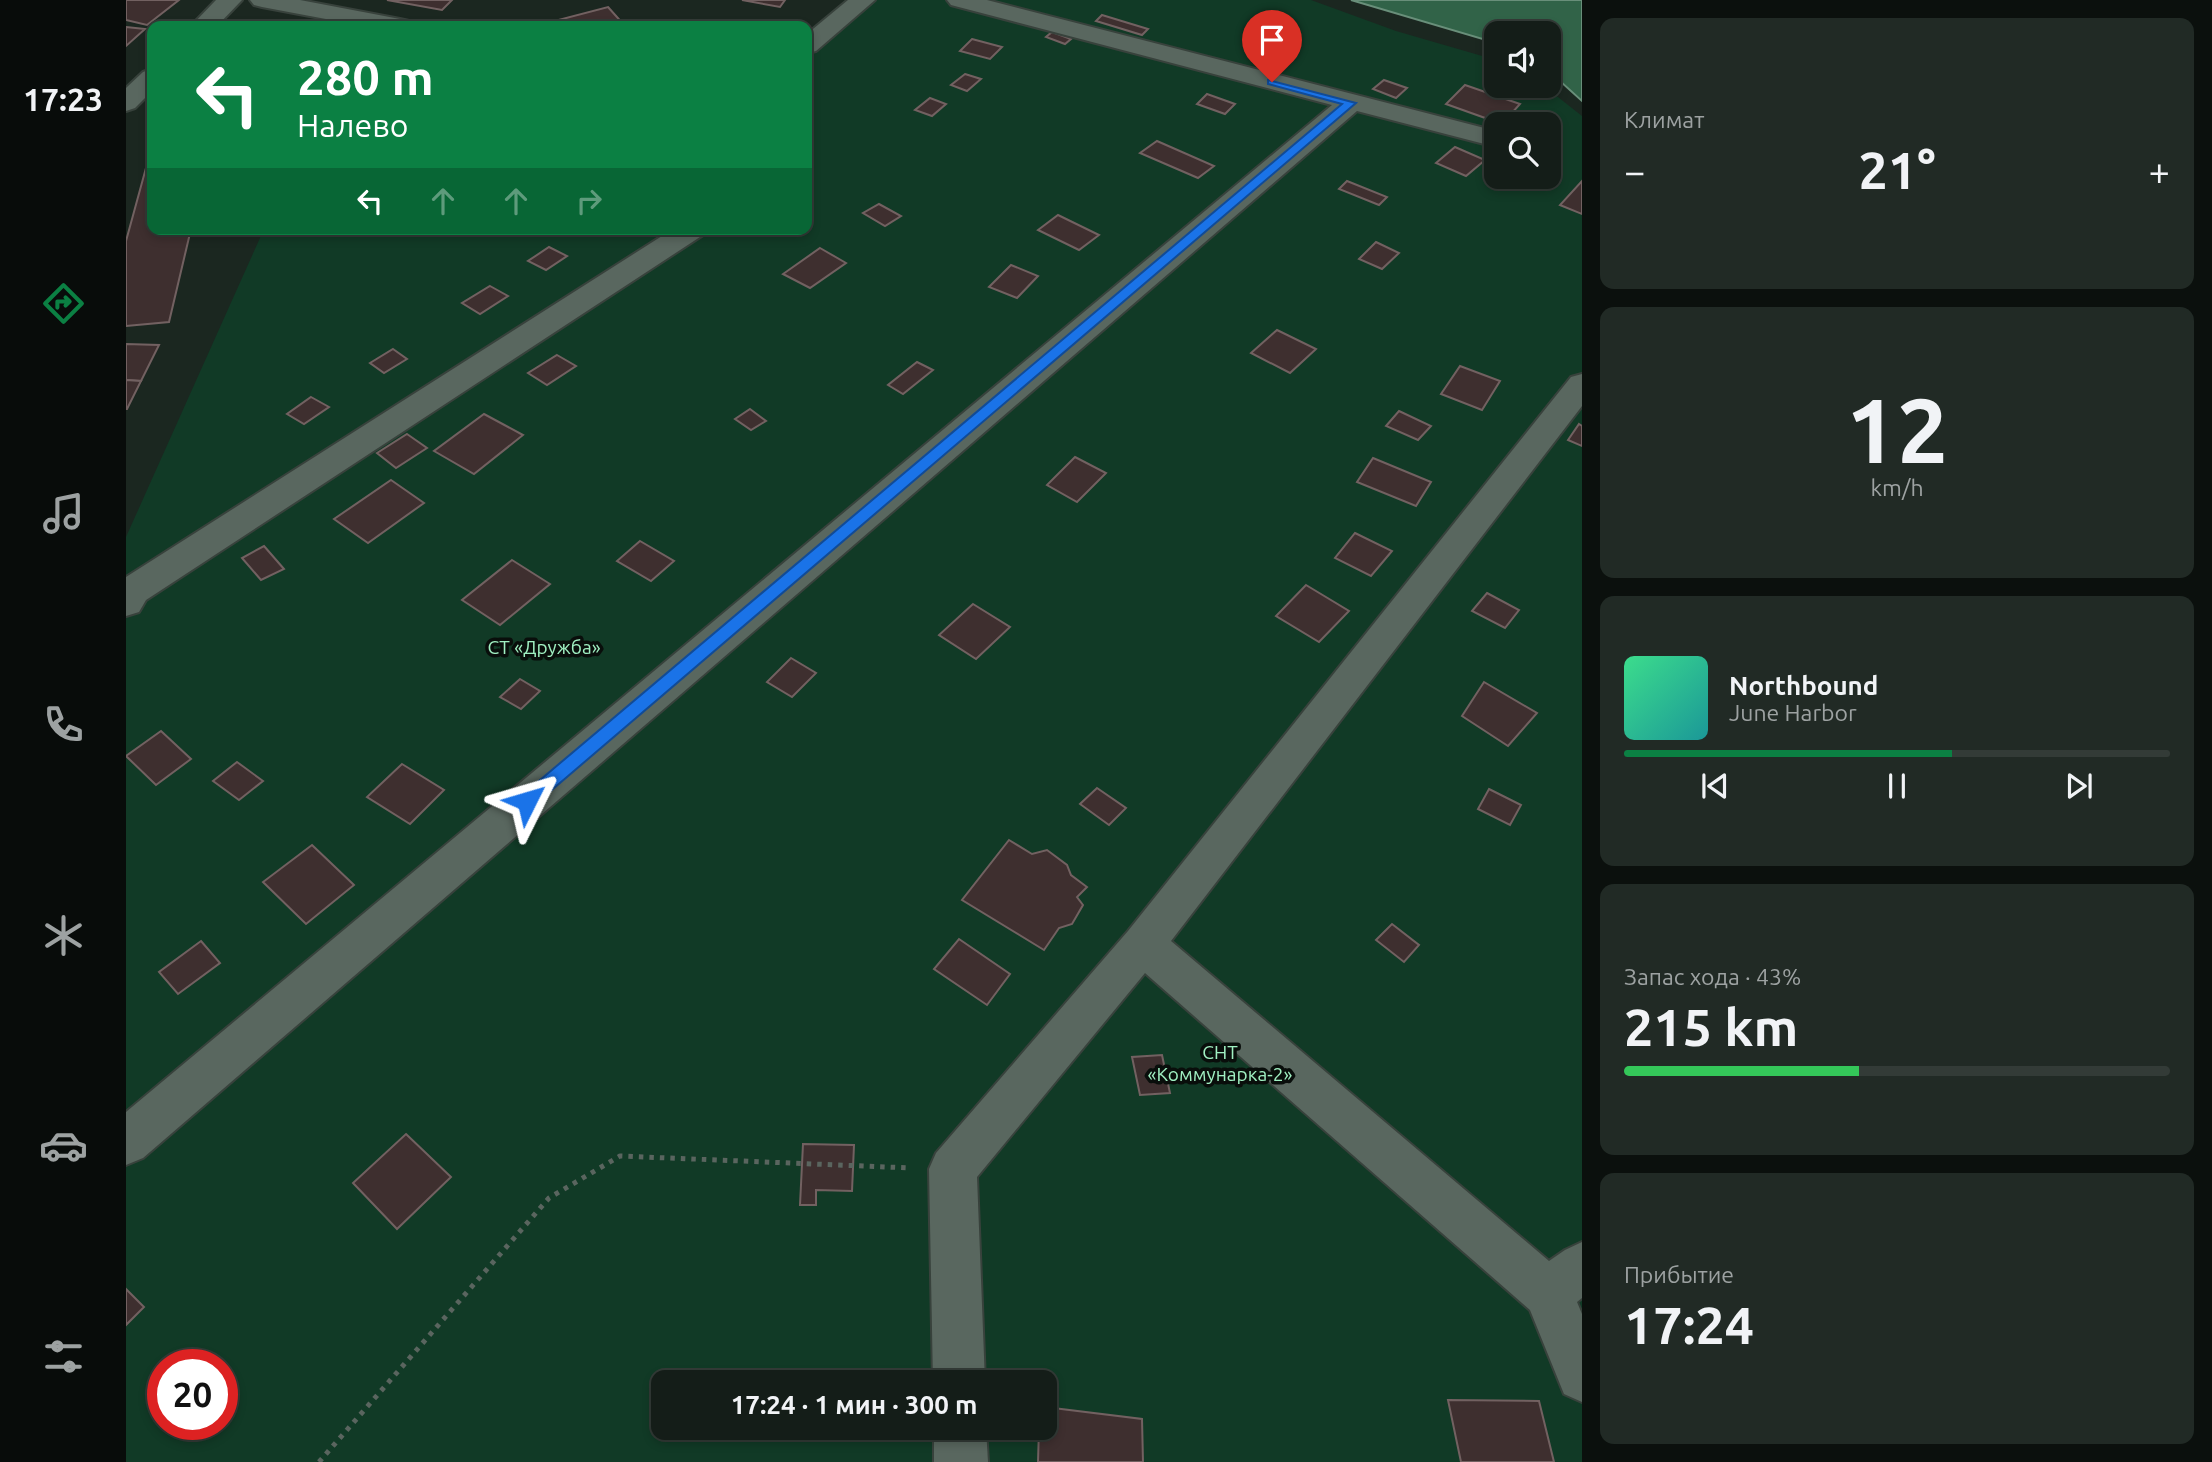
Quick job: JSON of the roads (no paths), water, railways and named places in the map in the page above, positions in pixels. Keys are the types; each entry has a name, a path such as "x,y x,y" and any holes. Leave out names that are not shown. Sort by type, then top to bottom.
{"street":[{"path":"208,21 230,0"},
{"path":"262,0 373,21"},
{"path":"812,42 863,0"},
{"path":"958,0 1484,136"},
{"path":"126,103 147,82"},
{"path":"126,1142 1350,103"},
{"path":"126,603 132,591 684,235"},
{"path":"959,1370 953,1169 1143,944 1582,384"},
{"path":"1143,944 1565,1280 1582,1376"},
{"path":"960,1440 961,1462"}],"park label":[{"name":"СТ «Дружба»","path":"544,647"},
{"name":"СНТ «Коммунарка-2»","path":"1220,1063"}]}
